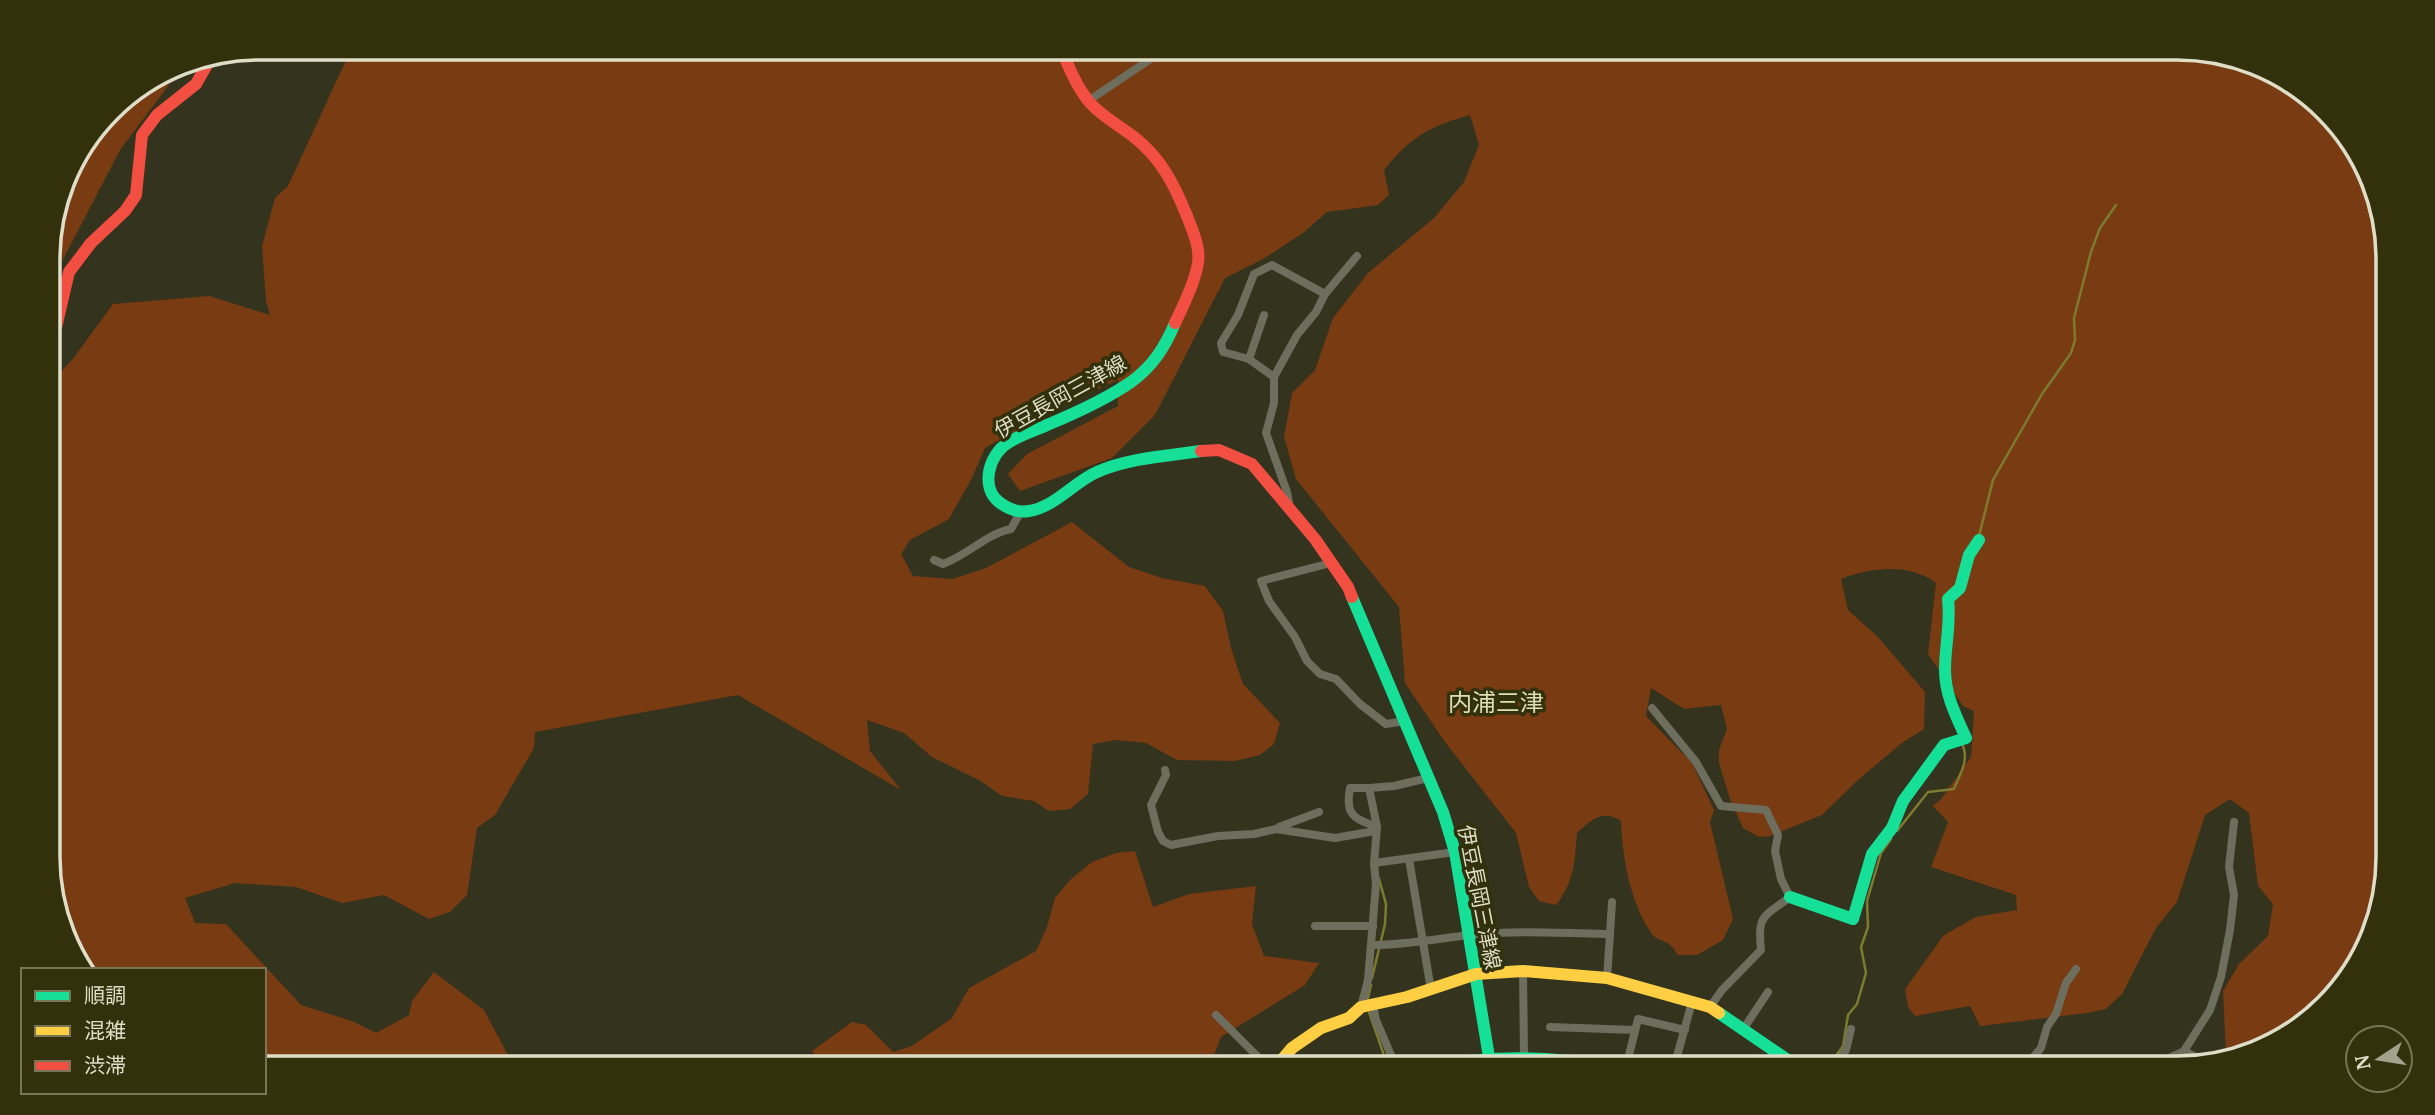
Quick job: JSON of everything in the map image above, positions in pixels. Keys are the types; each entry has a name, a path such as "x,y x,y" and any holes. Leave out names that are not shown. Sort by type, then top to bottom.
{"main road":[{"name":"伊豆長岡三津線","path":"1068,60 1088,101 1154,154 1172,177 1197,240 1197,268 1160,355 1138,377 1112,394 1007,443 996,452 991,463 989,487 997,501 1020,513 1032,513 1098,471 1206,450 1219,450 1252,464 1290,508 1348,587 1443,812 1455,852 1489,1055"},
{"path":"60,311 69,272 90,245 127,209 136,196 140,178 138,153 141,135 148,124 194,86 206,67"},
{"path":"1790,897 1853,919 1863,899 1872,854 1892,828 1903,801 1944,745 1962,740 1964,731 1950,702 1945,672 1949,606 1961,588 1969,555 1979,540"},
{"path":"1292,1055 1309,1036 1321,1028 1349,1018 1367,1006 1431,990 1476,974 1522,971 1606,978 1710,1007 1782,1055"},
{"path":"1518,1055 1528,1055"}],"street":[{"path":"1088,101 1149,60"},
{"path":"1290,508 1266,433 1274,402 1274,377 1297,335 1316,312 1325,294 1357,256"},
{"path":"1274,377 1248,359 1223,352 1221,343 1238,315 1254,274 1272,265 1325,294"},
{"path":"1248,359 1264,315"},
{"path":"934,560 943,564 961,557 996,532 1011,529 1020,513"},
{"path":"1331,563 1261,581 1269,601 1295,638 1307,662 1320,674 1336,679 1360,704 1387,724 1405,721"},
{"path":"1652,708 1696,762 1721,806 1766,810 1777,835 1775,851 1781,879 1790,897 1761,919 1758,929 1761,950 1722,989 1710,1007"},
{"path":"1165,770 1166,775 1151,806 1163,841 1171,845 1196,839 1254,834 1319,812"},
{"path":"1376,829 1353,817 1348,808 1350,788 1394,786 1428,778"},
{"path":"1369,788 1376,829 1376,884 1367,1006 1376,1020 1390,1055"},
{"path":"2176,1055 2184,1051 2210,1010 2221,977 2231,930 2234,894 2230,867 2234,822"},
{"path":"1276,828 1335,838 1376,829"},
{"path":"1374,863 1455,852"},
{"path":"1409,859 1431,990"},
{"path":"1606,978 1612,902"},
{"path":"1315,926 1373,926"},
{"path":"1372,945 1421,943 1469,935 1523,932 1610,934"},
{"path":"2035,1055 2041,1048 2047,1027 2056,1014 2066,983 2076,969"},
{"path":"1522,971 1524,1055"},
{"path":"1744,1028 1768,992"},
{"path":"1678,1055 1692,1002"},
{"path":"1216,1015 1256,1055"},
{"path":"1629,1055 1638,1019 1685,1030"},
{"path":"1550,1027 1635,1030"},
{"path":"1842,1055 1851,1029"},
{"path":"2184,1051 2191,1055"}],"shaded area":[{"path":"346,60 2189,60 2240,70 2276,86 2298,101 2334,137 2360,182 2374,233 2376,856 2369,908 2349,956 2317,997 2276,1029 2226,1049 2223,991 2239,964 2268,936 2273,904 2258,886 2249,813 2230,799 2205,815 2177,902 2156,928 2122,994 2106,1009 1980,1026 1970,1006 1915,1016 1908,1007 1905,989 1944,935 1976,917 2017,910 2016,895 1931,867 1948,822 1933,806 1942,798 1971,757 1974,711 1963,706 1928,654 1936,583 1914,572 1890,569 1841,579 1848,610 1877,636 1925,692 1924,729 1902,743 1859,779 1822,815 1770,836 1759,837 1743,828 1730,799 1719,763 1719,750 1727,729 1721,705 1684,709 1651,688 1646,716 1692,763 1714,810 1710,822 1733,919 1723,940 1697,955 1678,955 1670,945 1653,936 1632,892 1625,863 1621,821 1608,816 1592,820 1577,833 1570,879 1556,905 1539,901 1529,887 1516,833 1445,742 1405,683 1399,607 1296,479 1284,437 1292,393 1315,370 1333,318 1368,273 1434,218 1464,182 1479,145 1470,115 1422,134 1403,149 1384,170 1389,195 1378,205 1327,212 1303,233 1263,259 1225,278 1155,415 1112,458 1020,491 1008,474 1027,454 1118,406 1118,380 1059,407 985,448 949,519 910,540 901,554 913,576 952,579 986,568 1072,522 1129,567 1162,578 1205,586 1223,611 1243,684 1280,723 1274,744 1260,755 1235,761 1177,760 1146,743 1116,740 1093,744 1088,794 1070,809 1049,811 1034,801 1002,796 979,780 932,757 904,733 867,720 870,751 901,790 738,695 535,732 534,748 495,815 477,828 467,895 450,912 429,919 384,895 342,903 296,887 235,883 185,898 195,923 226,924 301,1005 352,1021 376,1033 409,1015 412,1001 434,972 484,1010 509,1056 266,1056 266,968 94,968 75,933 66,908 60,856 60,372 113,304 209,296 270,315 266,301 262,246 275,198 288,186"},
{"path":"173,79 120,150 60,265 61,233 66,207 86,159 101,137 127,109"},
{"path":"1135,851 1153,907 1189,894 1256,886 1252,924 1264,956 1319,963 1305,985 1221,1037 1214,1056 816,1056 812,1051 852,1022 866,1025 893,1052 912,1046 952,1018 969,988 1036,951 1047,927 1055,898 1070,880 1092,862 1116,853"}],"waterway":[{"path":"1979,536 1993,480 2042,394 2071,353 2075,340 2074,318 2091,252 2100,228 2116,205"},
{"path":"1897,831 1928,792 1954,789 1964,762 1963,746"},
{"path":"1836,1055 1843,1046 1848,1015 1857,1004 1866,973 1861,947 1868,927 1867,901 1881,853 1891,839"},
{"path":"1372,978 1385,924 1386,904 1379,879"},
{"path":"1367,1002 1371,985"},
{"path":"1368,1009 1384,1055"}],"traffic: fast":[{"path":"1175,323 1158,356 1131,382 1090,406 1008,443 996,455 988,480 993,496 999,502 1017,511 1029,511 1047,505 1089,476 1109,467 1148,458 1201,451"},
{"path":"1790,897 1853,919 1872,854 1892,828 1903,801 1944,745 1966,738 1952,705 1945,679 1948,599 1960,588 1969,555 1979,540"},
{"path":"1352,597 1443,812 1455,852 1489,1055"},
{"path":"1719,1013 1781,1055"}],"traffic: slow":[{"path":"1286,1055 1321,1028 1349,1018 1361,1007 1407,997 1476,974 1523,971 1607,978 1710,1007 1719,1013"}],"traffic: jam":[{"path":"1066,60 1073,77 1091,104 1134,137 1159,163 1172,182 1187,216 1196,241 1198,261 1190,289 1175,323"},
{"path":"60,311 69,272 91,243 125,211 136,195 142,135 157,115 196,84 206,67"},
{"path":"1201,451 1219,450 1252,464 1315,539 1352,597"}],"district":[{"name":"内浦三津","path":"1496,702"}]}
